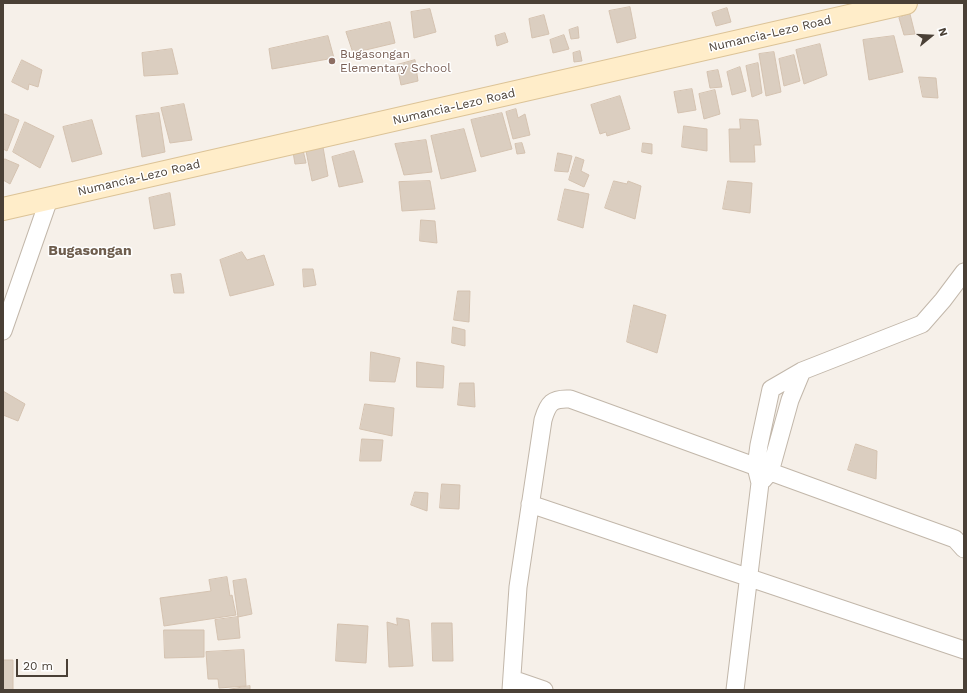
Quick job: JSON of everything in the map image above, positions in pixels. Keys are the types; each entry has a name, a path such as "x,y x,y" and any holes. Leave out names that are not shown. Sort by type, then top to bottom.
{"main road":[{"name":"Numancia-Lezo Road","path":"3,209 906,3"}],"street":[{"path":"3,331 48,199"},
{"path":"735,690 762,474 759,445 771,389 802,371 922,324 943,300 964,272"},
{"path":"544,690 511,685 518,587 544,420 547,408 553,402 560,399 570,399 762,474 955,539 964,549"},
{"path":"530,504 964,650"}],"building":[{"path":"630,7 636,38 617,43 609,11"},
{"path":"727,8 731,22 716,26 712,13"},
{"path":"430,9 436,32 414,38 411,12"},
{"path":"910,14 915,34 904,35 899,18"},
{"path":"544,15 549,34 532,38 529,19"},
{"path":"390,22 395,43 353,53 346,32"},
{"path":"578,27 579,38 571,39 569,30"},
{"path":"505,33 508,42 497,46 495,36"},
{"path":"564,35 569,49 553,53 550,40"},
{"path":"328,36 334,58 272,69 269,49"},
{"path":"894,36 903,72 869,80 863,40"},
{"path":"820,44 827,75 804,84 796,50"},
{"path":"172,49 178,74 144,76 142,53"},
{"path":"580,51 582,61 574,62 573,53"},
{"path":"774,52 781,92 766,96 759,54"},
{"path":"794,55 800,81 784,86 779,59"},
{"path":"22,60 42,70 38,87 29,84 28,90 12,82"},
{"path":"415,60 418,81 401,85 397,65"},
{"path":"758,63 762,93 752,97 746,66"},
{"path":"740,67 746,91 732,95 727,72"},
{"path":"718,70 722,87 710,88 707,72"},
{"path":"919,77 936,78 938,98 923,97"},
{"path":"692,89 696,110 678,113 674,92"},
{"path":"715,90 720,114 704,119 699,94"},
{"path":"620,96 630,129 607,136 606,132 600,134 591,105"},
{"path":"184,104 192,140 170,143 161,108"},
{"path":"516,109 518,118 525,114 530,135 513,139 506,112"},
{"path":"159,113 165,152 142,157 136,116"},
{"path":"502,113 512,149 481,157 471,120"},
{"path":"5,114 19,120 7,151 3,149 3,118"},
{"path":"740,119 758,120 761,145 754,145 755,162 730,162 729,129 740,129"},
{"path":"92,120 102,154 72,162 63,127"},
{"path":"25,122 54,136 40,168 13,152"},
{"path":"684,126 707,129 707,151 682,147"},
{"path":"464,129 476,171 441,179 431,136"},
{"path":"426,140 432,172 404,175 395,144"},
{"path":"522,143 525,153 517,154 515,144"},
{"path":"643,143 652,144 652,154 642,152"},
{"path":"323,147 328,176 312,181 306,151"},
{"path":"303,150 306,163 295,164 293,152"},
{"path":"354,151 363,182 339,187 332,157"},
{"path":"558,153 572,156 568,172 555,171"},
{"path":"576,157 584,160 581,171 589,175 584,187 569,180"},
{"path":"5,159 19,165 10,184 3,180 3,164"},
{"path":"430,181 435,209 402,211 399,182"},
{"path":"614,181 627,184 628,181 641,186 635,219 605,208"},
{"path":"728,181 752,183 750,213 723,209"},
{"path":"565,189 589,194 583,228 558,220"},
{"path":"170,193 175,225 154,229 149,198"},
{"path":"421,220 435,221 437,243 420,241"},
{"path":"242,252 247,260 264,255 274,285 230,296 220,260"},
{"path":"303,269 313,269 316,285 304,287"},
{"path":"181,274 184,293 174,293 171,275"},
{"path":"458,291 470,291 469,322 454,320"},
{"path":"634,305 666,315 657,353 627,342"},
{"path":"453,327 465,330 465,346 452,343"},
{"path":"371,352 400,358 395,382 370,381"},
{"path":"417,362 444,366 443,388 417,387"},
{"path":"460,383 474,383 475,407 458,405"},
{"path":"3,391 25,404 18,421 3,415"},
{"path":"365,404 394,408 392,436 360,429"},
{"path":"362,439 383,440 381,461 360,461"},
{"path":"856,444 877,451 876,479 848,470"},
{"path":"442,484 460,485 459,509 440,508"},
{"path":"415,492 428,493 427,511 411,505"},
{"path":"227,577 230,596 232,595 236,615 164,626 160,598 211,591 209,580"},
{"path":"246,579 252,614 238,617 233,581"},
{"path":"238,617 240,638 218,640 215,620"},
{"path":"397,618 409,620 413,666 389,667 387,622 397,625"},
{"path":"432,623 452,623 453,661 433,661"},
{"path":"338,624 368,626 366,663 336,661"},
{"path":"164,630 204,630 204,657 165,658"},
{"path":"244,650 246,686 219,688 218,679 208,679 206,652"},
{"path":"3,660 13,660 13,690 3,690"},
{"path":"250,686 250,690 226,690"}],"place":[{"name":"Bugasongan Elementary School","path":"332,61"}],"district":[{"name":"Bugasongan","path":"90,251"}]}
